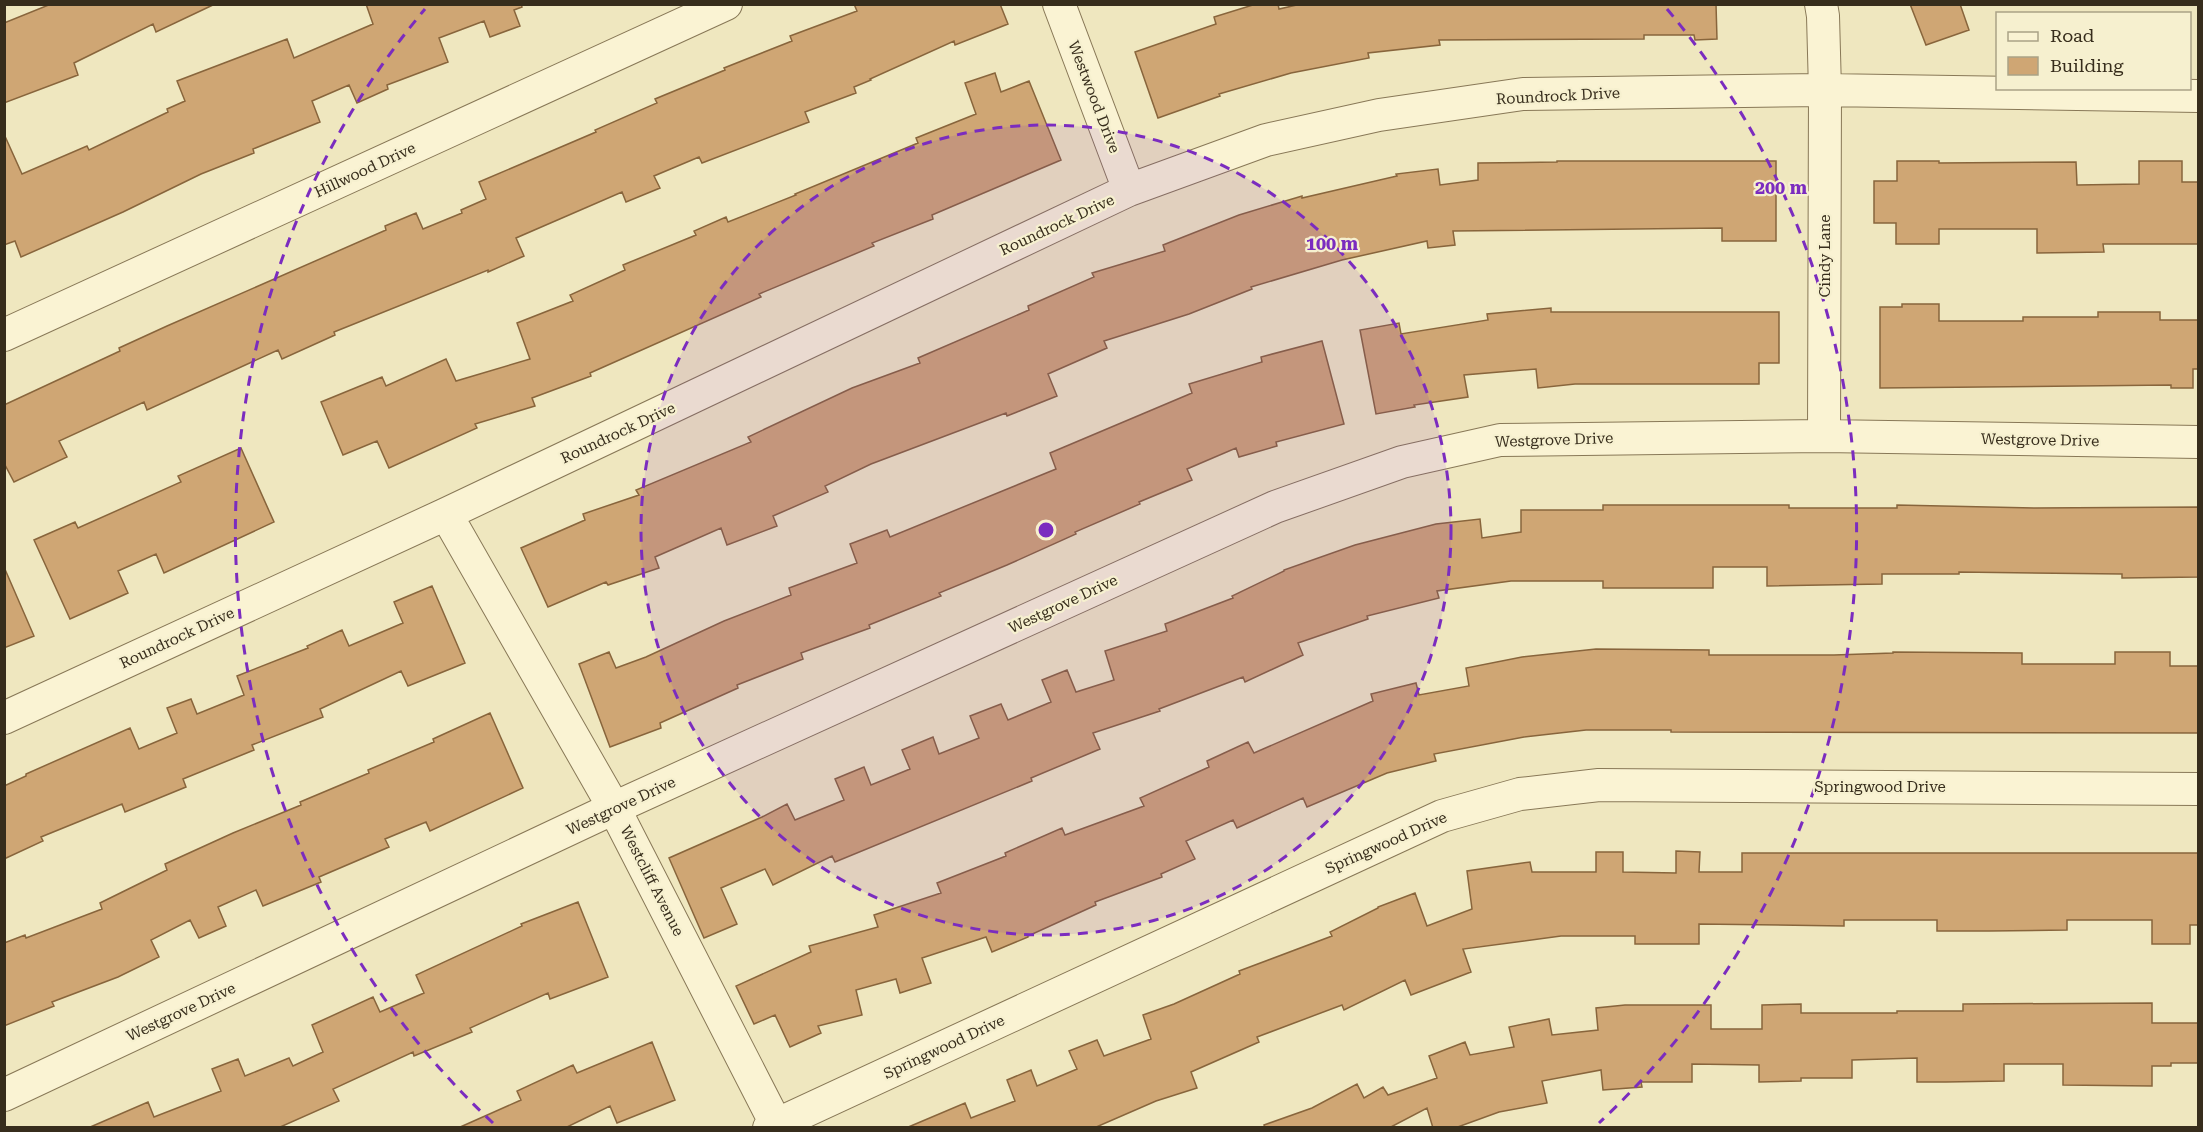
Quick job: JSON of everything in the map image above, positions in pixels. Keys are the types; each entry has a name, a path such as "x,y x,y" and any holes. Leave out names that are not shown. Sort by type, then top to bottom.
{"street":[{"name":"Hillwood Drive","path":"4,335 726,4"},
{"name":"Westwood Drive","path":"1059,4 1129,190"},
{"name":"Cindy Lane","path":"1821,4 1826,90 1824,436"},
{"name":"Roundrock Drive","path":"4,718 446,514 1129,190 1266,140 1390,113 1523,94 1826,90 2199,96"},
{"name":"Westgrove Drive","path":"4,1095 614,808 1275,507 1402,462 1500,440 1824,436 2199,442"},
{"name":"Westcliff Avenue","path":"446,514 614,808 775,1126"},
{"name":"Springwood Drive","path":"775,1126 1442,816 1520,794 1599,785 2199,789"}],"building":[{"path":"51,4 215,4 156,32 153,24 74,63 78,75 4,103 4,23"},
{"path":"366,4 521,4 522,7 514,10 520,26 490,37 484,21 439,38 448,62 387,85 388,89 357,103 349,85 312,101 320,122 253,149 254,153 201,174 123,212 21,257 15,241 4,245 4,134 22,174 87,146 89,150 168,112 167,109 185,101 177,81 287,39 294,58 373,24"},
{"path":"854,4 1000,4 1008,24 955,45 954,41 870,79 854,87 856,93 805,112 809,122 702,163 699,157 654,176 660,188 626,202 622,192 516,238 524,256 488,272 488,270 334,332 335,335 282,359 278,350 147,410 144,402 59,441 67,457 14,482 4,463 4,405 120,351 119,348 386,230 385,226 416,213 423,229 462,213 461,210 486,199 479,182 596,132 595,130 657,103 655,99 792,41 790,36 857,11"},
{"path":"1256,4 1278,4 1279,9 1301,4 1716,4 1717,39 1695,40 1694,35 1644,35 1644,39 1439,40 1440,45 1368,53 1369,58 1291,73 1219,94 1220,96 1158,118 1135,52 1216,24 1214,17"},
{"path":"1910,4 1960,4 1969,30 1926,45"},
{"path":"995,73 1001,92 1029,81 1061,160 932,215 933,219 872,243 874,246 759,294 761,297 590,373 591,376 532,398 535,406 475,424 477,428 389,468 377,441 343,455 321,402 382,377 386,386 446,359 456,381 530,359 517,323 573,301 570,295 625,270 623,265 696,235 694,231 726,217 728,222 796,195 918,143 916,138 976,114 965,83"},
{"path":"1776,161 1776,241 1722,241 1722,228 1453,231 1455,245 1428,248 1427,241 1342,260 1251,287 1252,289 1189,314 1104,341 1107,348 1048,374 1057,396 871,464 825,486 828,492 773,516 777,526 727,545 721,528 655,557 659,568 608,585 606,582 548,607 521,548 585,520 583,514 639,495 636,490 751,442 748,437 852,388 920,363 918,358 1029,310 1028,306 1094,277 1092,273 1165,251 1163,245 1239,215 1302,196 1302,198 1397,176 1396,174 1438,169 1440,185 1478,180 1478,163"},
{"path":"1897,161 2076,162 2077,185 2139,184 2139,161 2182,161 2182,182 2199,182 2199,244 2103,244 2104,252 2037,253 2037,229 1939,229 1939,244 1896,244 1896,223 1874,223 1874,181 1897,181"},
{"path":"1902,304 1939,304 1939,321 2023,321 2023,317 2098,317 2098,312 2160,312 2160,320 2199,320 2199,369 2193,369 2193,388 2171,388 2171,385 1880,388 1880,307 1902,307"},
{"path":"1551,308 1551,312 1779,312 1779,363 1759,363 1759,384 1575,384 1538,388 1536,369 1464,375 1468,397 1414,405 1415,407 1376,414 1360,330 1399,323 1401,334 1488,320 1487,314"},
{"path":"1322,341 1344,424 1276,442 1277,446 1239,457 1236,448 1187,469 1192,480 1139,502 1140,504 1007,565 939,593 941,596 869,625 870,628 801,653 803,659 737,685 738,688 660,723 661,728 610,747 579,664 609,652 616,668 791,595 789,588 857,563 850,544 887,530 890,537 1056,469 1050,453 1192,393 1189,384 1262,362 1261,357"},
{"path":"241,448 274,522 164,573 156,554 118,571 128,593 70,619 34,540 75,522 78,528 181,482 178,476"},
{"path":"1603,505 1789,505 1789,508 1897,508 1897,505 2035,508 2199,507 2199,577 2122,578 2122,574 1959,572 1959,574 1882,574 1882,584 1767,586 1767,567 1713,567 1713,588 1603,588 1603,581 1511,581 1437,591 1439,598 1367,616 1368,619 1298,643 1303,655 1245,682 1243,677 1159,709 1160,711 1093,733 1100,749 1031,778 1032,781 835,862 832,856 773,885 765,869 721,888 737,924 704,938 669,858 787,804 795,820 844,800 835,779 864,767 871,785 910,769 902,750 933,737 939,754 979,738 970,716 1001,704 1008,720 1051,702 1042,680 1067,670 1076,692 1114,680 1105,651 1167,631 1165,624 1233,598 1232,596 1284,570 1355,545 1436,524 1480,519 1482,538 1521,532 1521,510 1603,510"},
{"path":"4,567 34,636 4,648"},
{"path":"432,586 465,663 408,686 401,671 320,709 323,717 252,745 254,750 183,779 186,787 125,812 122,804 41,837 43,841 4,859 4,786 130,728 139,749 177,733 167,708 191,699 197,714 244,695 237,676 308,648 307,646 342,630 349,646 403,623 394,602"},
{"path":"1596,649 1709,650 1709,655 1834,655 1893,652 2022,653 2022,664 2115,664 2115,652 2170,652 2170,666 2199,666 2199,733 1586,730 1524,737 1434,754 1436,761 1387,773 1307,807 1303,798 1237,828 1233,820 1186,841 1195,859 1161,874 1162,877 1095,902 1096,905 1028,937 992,952 986,937 922,958 931,983 900,993 896,979 856,990 862,1015 818,1026 821,1033 790,1047 775,1015 754,1024 736,986 811,952 809,946 878,927 874,915 941,893 937,883 1006,856 1005,853 1062,828 1065,835 1144,806 1140,798 1209,767 1207,761 1248,742 1254,753 1373,701 1371,694 1416,683 1419,695 1469,686 1466,668 1522,657"},
{"path":"490,713 523,788 430,831 426,822 385,839 389,847 319,877 321,882 263,906 256,890 218,907 226,926 199,938 190,920 151,940 159,957 118,977 52,1002 54,1006 4,1026 4,943 25,935 26,938 102,909 100,903 167,870 165,864 301,805 300,802 369,773 368,770 434,742 433,739"},
{"path":"1676,851 1700,852 1699,872 1742,872 1742,853 2199,853 2199,925 2190,925 2190,944 2152,944 2152,920 2067,920 2067,930 1937,931 1937,920 1844,920 1844,926 1699,924 1699,944 1635,944 1635,936 1561,936 1463,949 1471,972 1411,995 1405,980 1344,1010 1342,1005 1257,1037 1259,1042 1191,1072 1197,1088 1156,1101 1094,1128 906,1128 965,1103 971,1118 1015,1101 1007,1080 1031,1070 1037,1086 1077,1069 1069,1051 1097,1040 1104,1056 1151,1039 1143,1015 1174,1004 1240,974 1239,971 1332,936 1330,932 1378,907 1415,893 1427,926 1472,909 1467,871 1530,862 1532,872 1596,872 1596,852 1623,852 1623,872 1676,873"},
{"path":"578,902 608,977 550,999 548,993 470,1028 472,1032 414,1056 413,1052 333,1089 339,1101 278,1128 88,1128 148,1102 154,1117 221,1091 212,1069 238,1059 245,1076 289,1058 293,1066 323,1052 312,1025 373,997 380,1012 424,993 416,975 522,926 521,924"},
{"path":"2152,1003 2152,1023 2199,1023 2199,1063 2152,1066 2152,1086 2063,1085 2063,1064 2004,1064 2004,1081 1917,1082 1917,1058 1852,1060 1852,1078 1801,1078 1801,1081 1759,1082 1759,1065 1692,1064 1692,1082 1641,1082 1642,1087 1603,1090 1601,1070 1542,1081 1547,1103 1499,1112 1455,1128 1433,1128 1427,1108 1389,1128 1265,1128 1264,1125 1312,1108 1357,1084 1364,1098 1383,1087 1388,1095 1437,1078 1429,1056 1465,1042 1470,1055 1514,1047 1509,1027 1549,1019 1552,1035 1598,1030 1596,1008 1625,1005 1711,1005 1711,1029 1762,1029 1762,1005 1801,1004 1801,1013 1897,1013 1897,1011 1963,1011 1963,1004"},
{"path":"652,1042 675,1100 617,1123 610,1106 565,1128 458,1128 521,1100 517,1091 573,1065 577,1073"}]}
